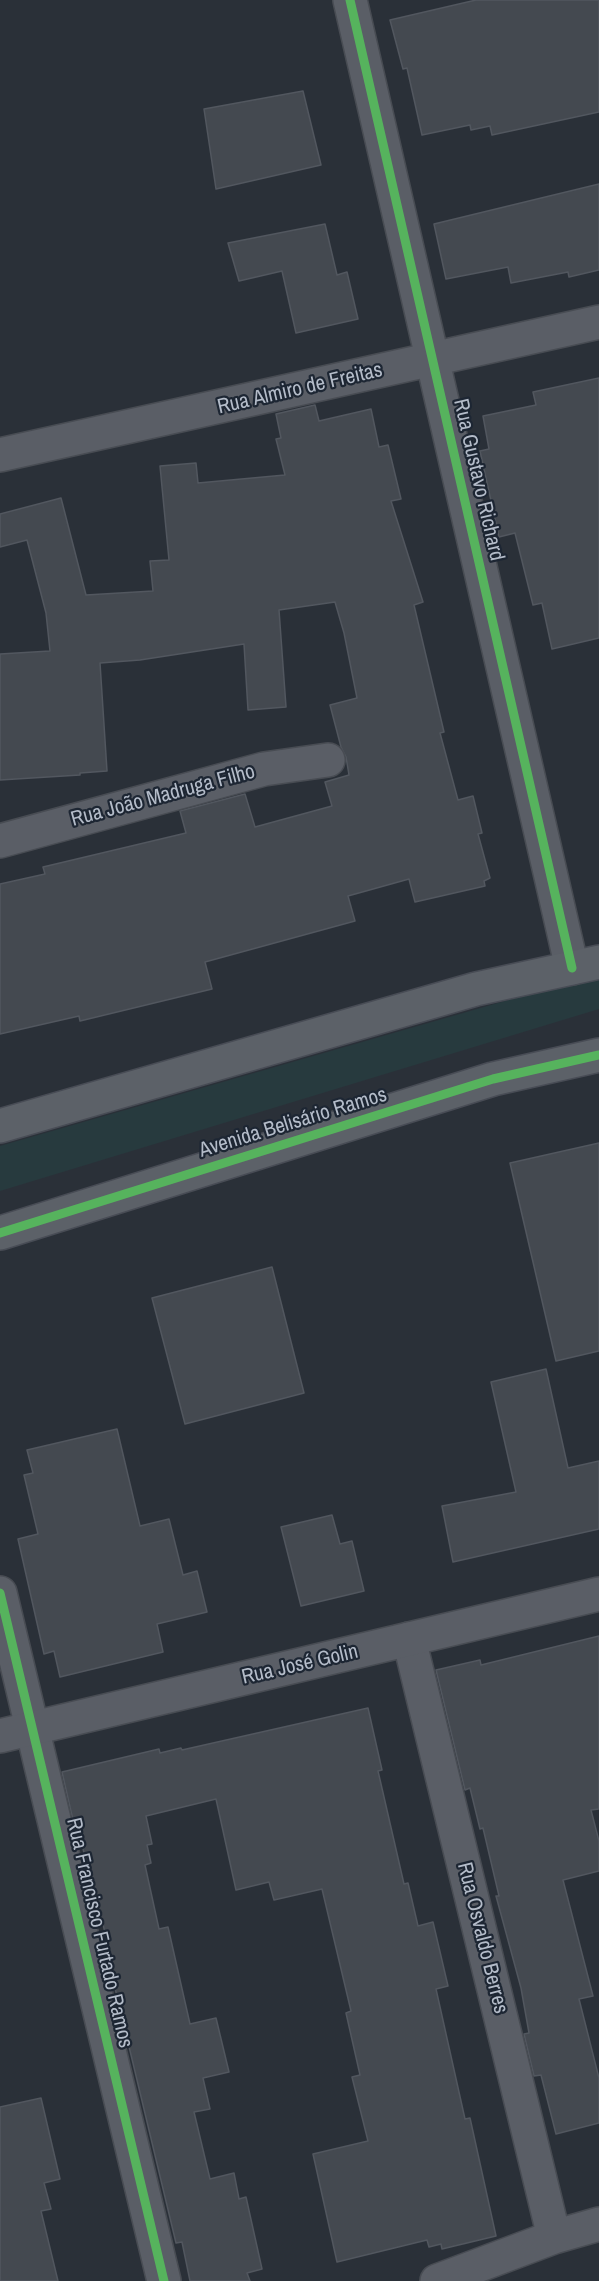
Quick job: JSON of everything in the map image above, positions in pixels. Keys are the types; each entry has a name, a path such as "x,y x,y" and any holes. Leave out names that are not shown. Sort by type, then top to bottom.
{"main road":[{"path":"0,1126 476,989 585,965"},
{"name":"Avenida Belisário Ramos","path":"0,1233 494,1079 599,1055"}],"street":[{"name":"Rua Gustavo Richard","path":"350,0 432,359 585,965"},
{"name":"Rua Almiro de Freitas","path":"0,455 599,322"},
{"name":"Rua João Madruga Filho","path":"0,841 264,769 328,760"},
{"name":"Rua Francisco Furtado Ramos","path":"0,1593 164,2281"},
{"name":"Rua José Golin","path":"0,1736 599,1594"},
{"name":"Rua Osvaldo Berres","path":"409,1639 554,2237"},
{"path":"437,2281 554,2237 599,2224"}],"green space":[{"path":"599,974 599,1009 0,1191 0,1146"}],"building":[{"path":"476,0 599,0 599,112 492,135 490,126 471,130 470,125 422,135 407,68 403,69 390,20"},
{"path":"303,91 321,165 216,189 204,109"},
{"path":"599,184 599,270 569,277 568,272 511,283 508,267 446,279 434,224"},
{"path":"325,224 337,275 347,272 358,319 296,333 282,271 239,281 228,243"},
{"path":"599,378 599,638 552,649 542,603 533,605 515,533 499,537 480,451 489,449 483,416 536,405 533,392"},
{"path":"315,405 319,421 371,409 379,447 388,445 401,499 391,501 423,602 414,605 444,732 440,733 458,800 473,796 482,833 478,834 490,878 484,881 485,886 415,902 409,879 348,896 355,921 205,962 212,989 80,1021 79,1016 0,1034 0,884 45,874 43,867 186,833 180,811 245,794 255,827 332,806 325,782 349,775 346,757 341,747 330,705 357,698 344,633 335,602 279,610 286,707 248,710 244,644 140,660 100,663 107,771 0,780 0,654 50,651 46,613 27,540 0,547 0,514 61,498 86,595 153,591 150,561 169,560 160,466 196,463 198,483 285,475 276,439 281,438 276,414"},
{"path":"599,1143 599,1351 556,1361 510,1163"},
{"path":"272,1267 304,1393 185,1424 152,1298"},
{"path":"546,1369 568,1468 599,1461 599,1529 453,1562 442,1506 516,1492 491,1382"},
{"path":"117,1429 140,1526 169,1519 183,1575 197,1571 207,1612 157,1624 163,1652 60,1677 54,1651 44,1654 18,1539 38,1534 24,1475 33,1473 27,1450"},
{"path":"332,1515 340,1544 352,1541 364,1591 301,1606 281,1527"},
{"path":"599,1636 599,1809 591,1810 599,1841 599,1871 563,1880 593,1996 579,1999 599,2078 599,2123 556,2134 541,2075 534,2076 524,2034 529,2033 521,1988 496,1896 499,1896 483,1828 480,1829 470,1788 465,1790 436,1670 480,1660 481,1665"},
{"path":"368,1708 382,1770 378,1771 404,1884 408,1883 418,1926 433,1922 448,1986 436,1989 465,2119 470,2118 496,2236 442,2249 441,2244 429,2247 427,2240 337,2262 313,2154 368,2141 352,2077 360,2075 346,2013 351,2011 322,1889 274,1900 269,1882 236,1890 216,1799 146,1816 152,1844 147,1845 151,1863 145,1865 159,1929 168,1927 190,2024 216,2018 229,2072 203,2078 210,2109 194,2112 210,2179 234,2173 239,2199 246,2197 262,2269 247,2273 250,2281 190,2281 182,2242 176,2243 104,1942 107,1941 90,1870 88,1870 76,1819 73,1820 62,1772 159,1749 160,1753 181,1748 182,1750"},
{"path":"41,2098 60,2179 44,2183 51,2209 41,2211 58,2281 0,2281 0,2107"}],"cycle path":[{"path":"350,0 572,968"},
{"path":"0,1233 493,1079 599,1055"},
{"path":"0,1593 164,2281"}]}
